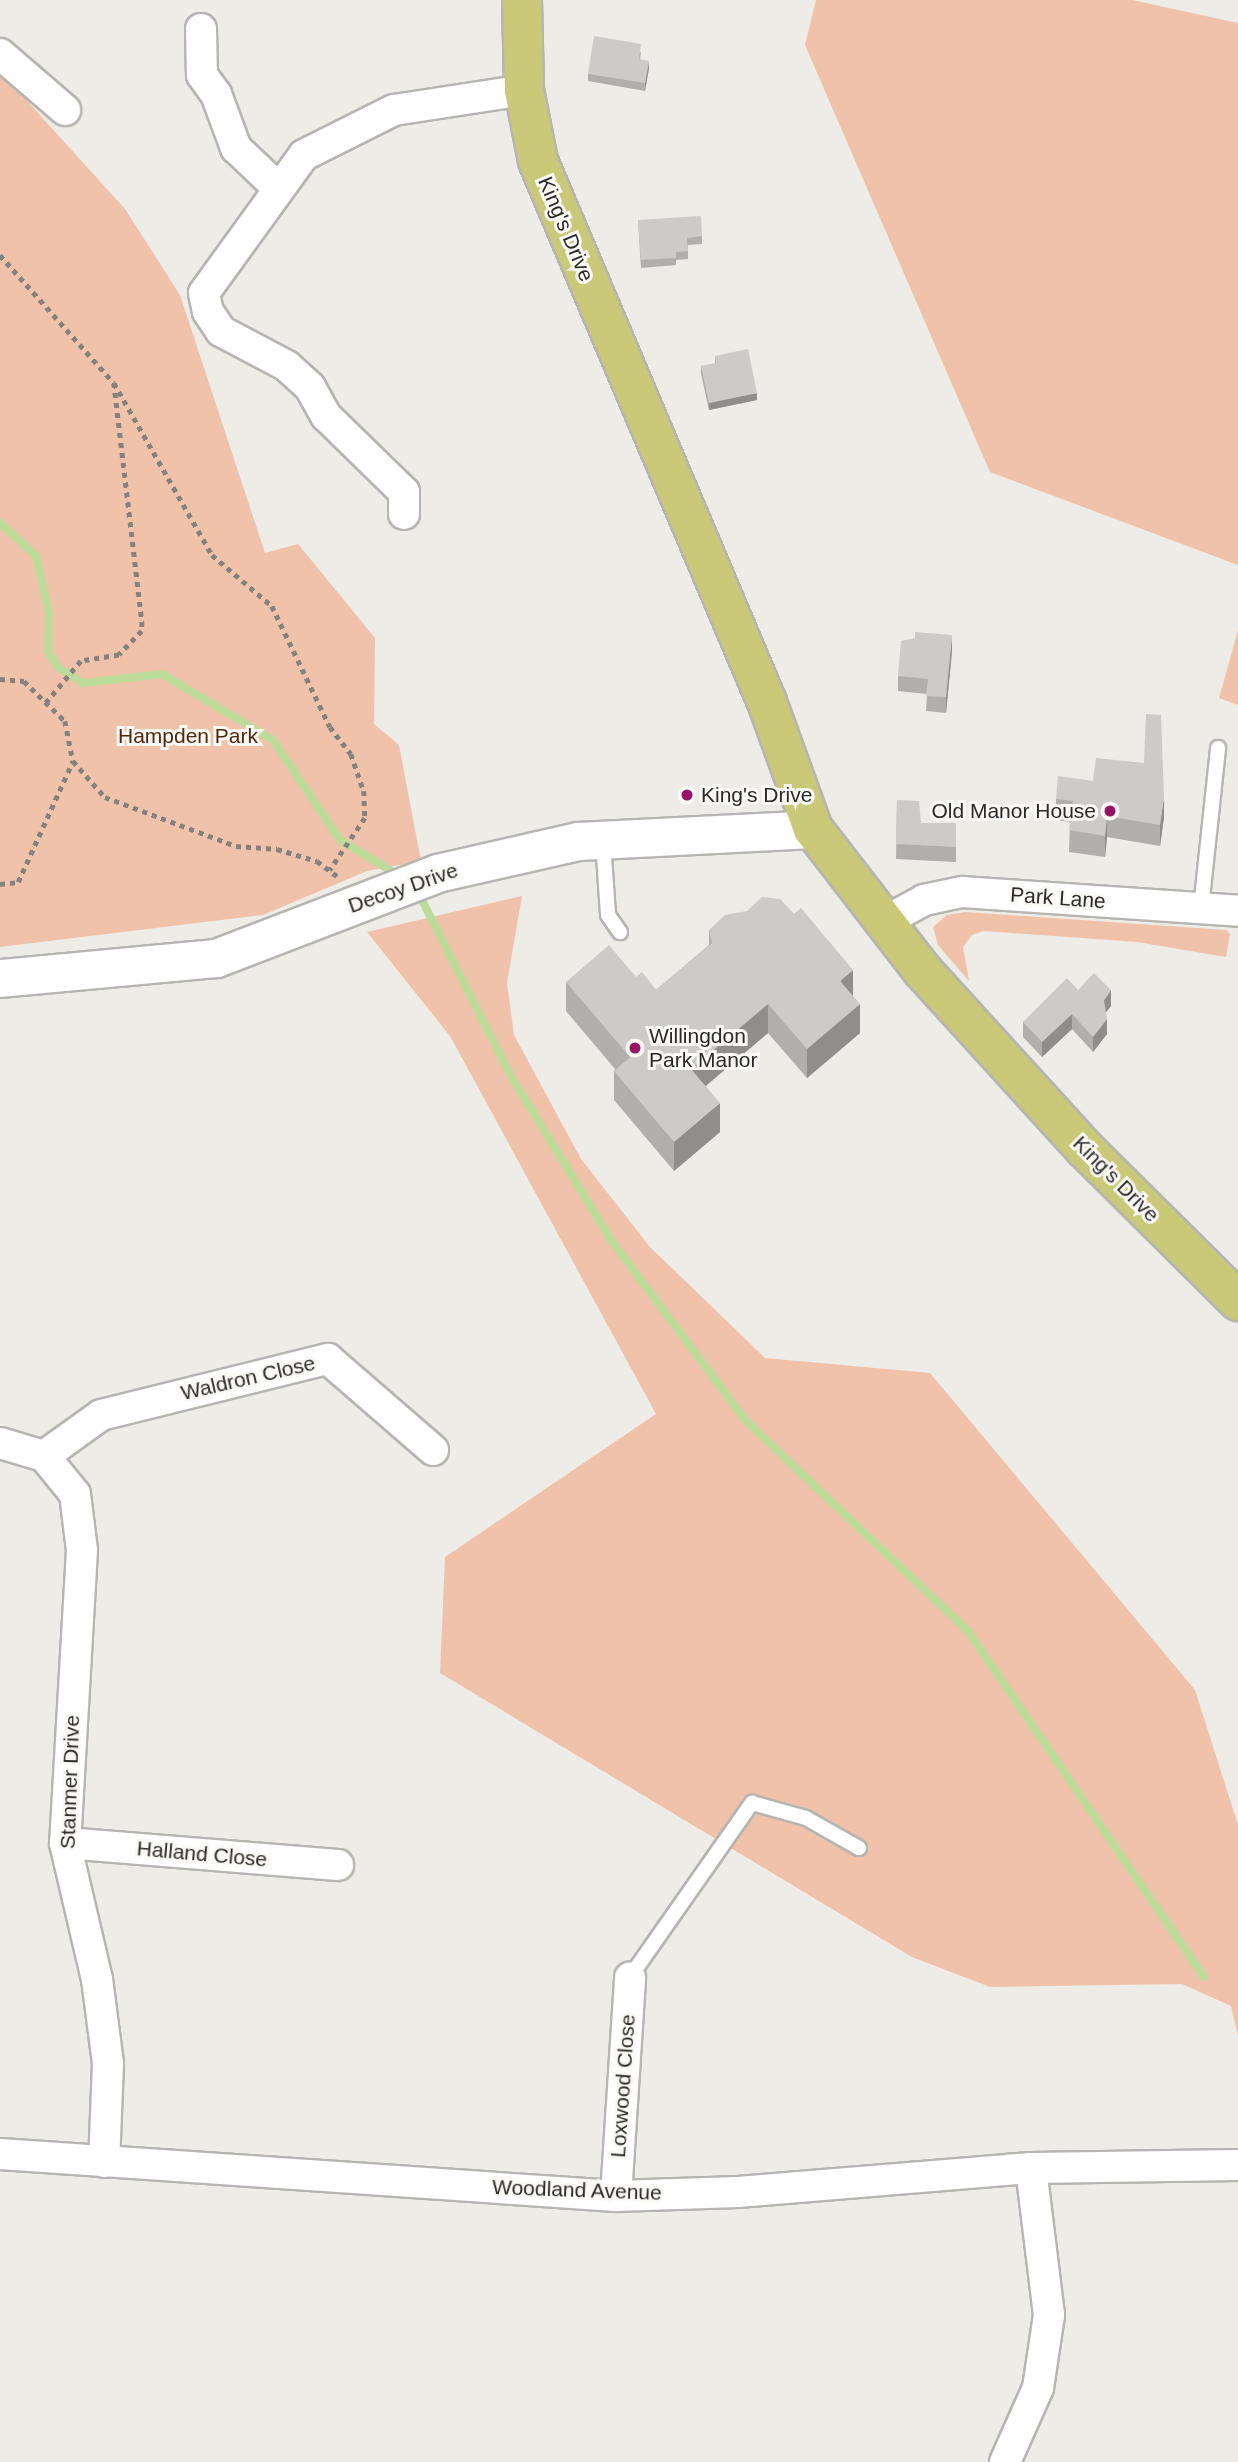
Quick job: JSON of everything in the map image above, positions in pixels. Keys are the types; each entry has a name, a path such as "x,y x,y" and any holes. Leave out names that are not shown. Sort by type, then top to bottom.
{"main road":[{"name":"King's Drive","path":"522,0 524,89 538,161 767,702 813,829 884,922 1085,1149 1238,1301"}],"street":[{"path":"201,29 202,75 216,94 236,148 279,189"},
{"path":"0,54 65,110"},
{"path":"404,514 404,492 326,416 310,387 287,366 220,331 208,312 204,293 304,155 394,110 524,89"},
{"name":"Decoy Drive","path":"0,978 216,958 437,873 578,841 813,829"},
{"name":"Park Lane","path":"884,922 923,900 962,892 1238,911"},
{"name":"Waldron Close","path":"44,1456 101,1415 328,1359 433,1450"},
{"path":"0,1443 44,1456"},
{"name":"Stanmer Drive","path":"44,1456 75,1494 82,1550 65,1843 97,1979 108,2064 104,2162"},
{"name":"Halland Close","path":"65,1843 338,1866"},
{"name":"Loxwood Close","path":"616,2196 630,1977"},
{"name":"Woodland Avenue","path":"0,2154 616,2196 738,2192 1031,2168 1238,2165"},
{"path":"1005,2462 1038,2388 1049,2315 1031,2168"}],"lane":[{"path":"1200,908 1218,748"},
{"path":"603,840 608,915 620,932"},
{"path":"630,1977 752,1803 806,1818 859,1848"}],"path":[{"path":"0,255 114,383 212,555 272,606 330,727 351,754 364,791 365,818 330,870"},
{"path":"46,703 81,661 119,655 142,631 114,383"},
{"path":"0,679 24,681 65,721 73,761 105,797 236,846 277,849 317,861 366,900"},
{"path":"0,884 18,882 73,761"}],"green space":[{"path":"816,0 1132,0 1238,23 1238,565 990,472 805,45"},
{"name":"Hampden Park","path":"0,71 125,209 180,295 265,553 298,544 375,638 374,724 399,745 421,861 367,871 263,915 0,947"},
{"path":"1238,630 1238,705 1219,698"},
{"path":"522,896 507,983 514,1035 581,1159 650,1247 765,1358 930,1373 1195,1690 1238,1825 1238,2036 1231,2006 1182,1984 990,1987 912,1957 440,1673 445,1557 656,1414 450,1036 367,932"},
{"path":"965,912 1226,930 1230,934 1226,957 1137,942 983,931 972,935 963,947 969,981 938,945 933,927 947,915"}],"building":[{"path":"594,36 641,44 639,59 649,61 645,83 588,74"},
{"path":"701,216 702,236 687,238 688,251 676,252 676,258 641,260 638,220"},
{"path":"748,349 757,393 709,403 701,366 716,363 715,356"},
{"path":"915,632 952,635 946,697 926,696 928,679 898,676 901,641 915,638"},
{"path":"1146,714 1161,715 1164,796 1160,825 1107,816 1105,836 1069,830 1073,801 1056,799 1058,776 1093,781 1096,758 1144,763"},
{"path":"897,800 919,801 921,823 956,823 956,847 896,844"},
{"name":"Willingdon Park Manor","path":"762,897 780,899 794,914 801,908 853,970 840,981 860,1004 807,1049 768,1004 691,1069 720,1103 674,1142 614,1071 630,1057 566,982 609,945 636,977 642,972 656,990 712,943 709,930 725,915 747,911"},
{"path":"1094,973 1111,990 1104,1000 1107,1019 1093,1037 1072,1014 1042,1042 1023,1022 1067,978 1078,990"}],"waterway":[{"path":"0,523 36,556 49,613 48,652 58,667 83,683 162,674 273,740 340,840 393,872"},
{"path":"423,902 511,1076 611,1240 746,1421 968,1631 1204,1977"}],"place":[{"name":"King's Drive","path":"687,795"},
{"name":"Old Manor House","path":"1110,811"},
{"name":"Willingdon Park Manor","path":"635,1048"}]}
